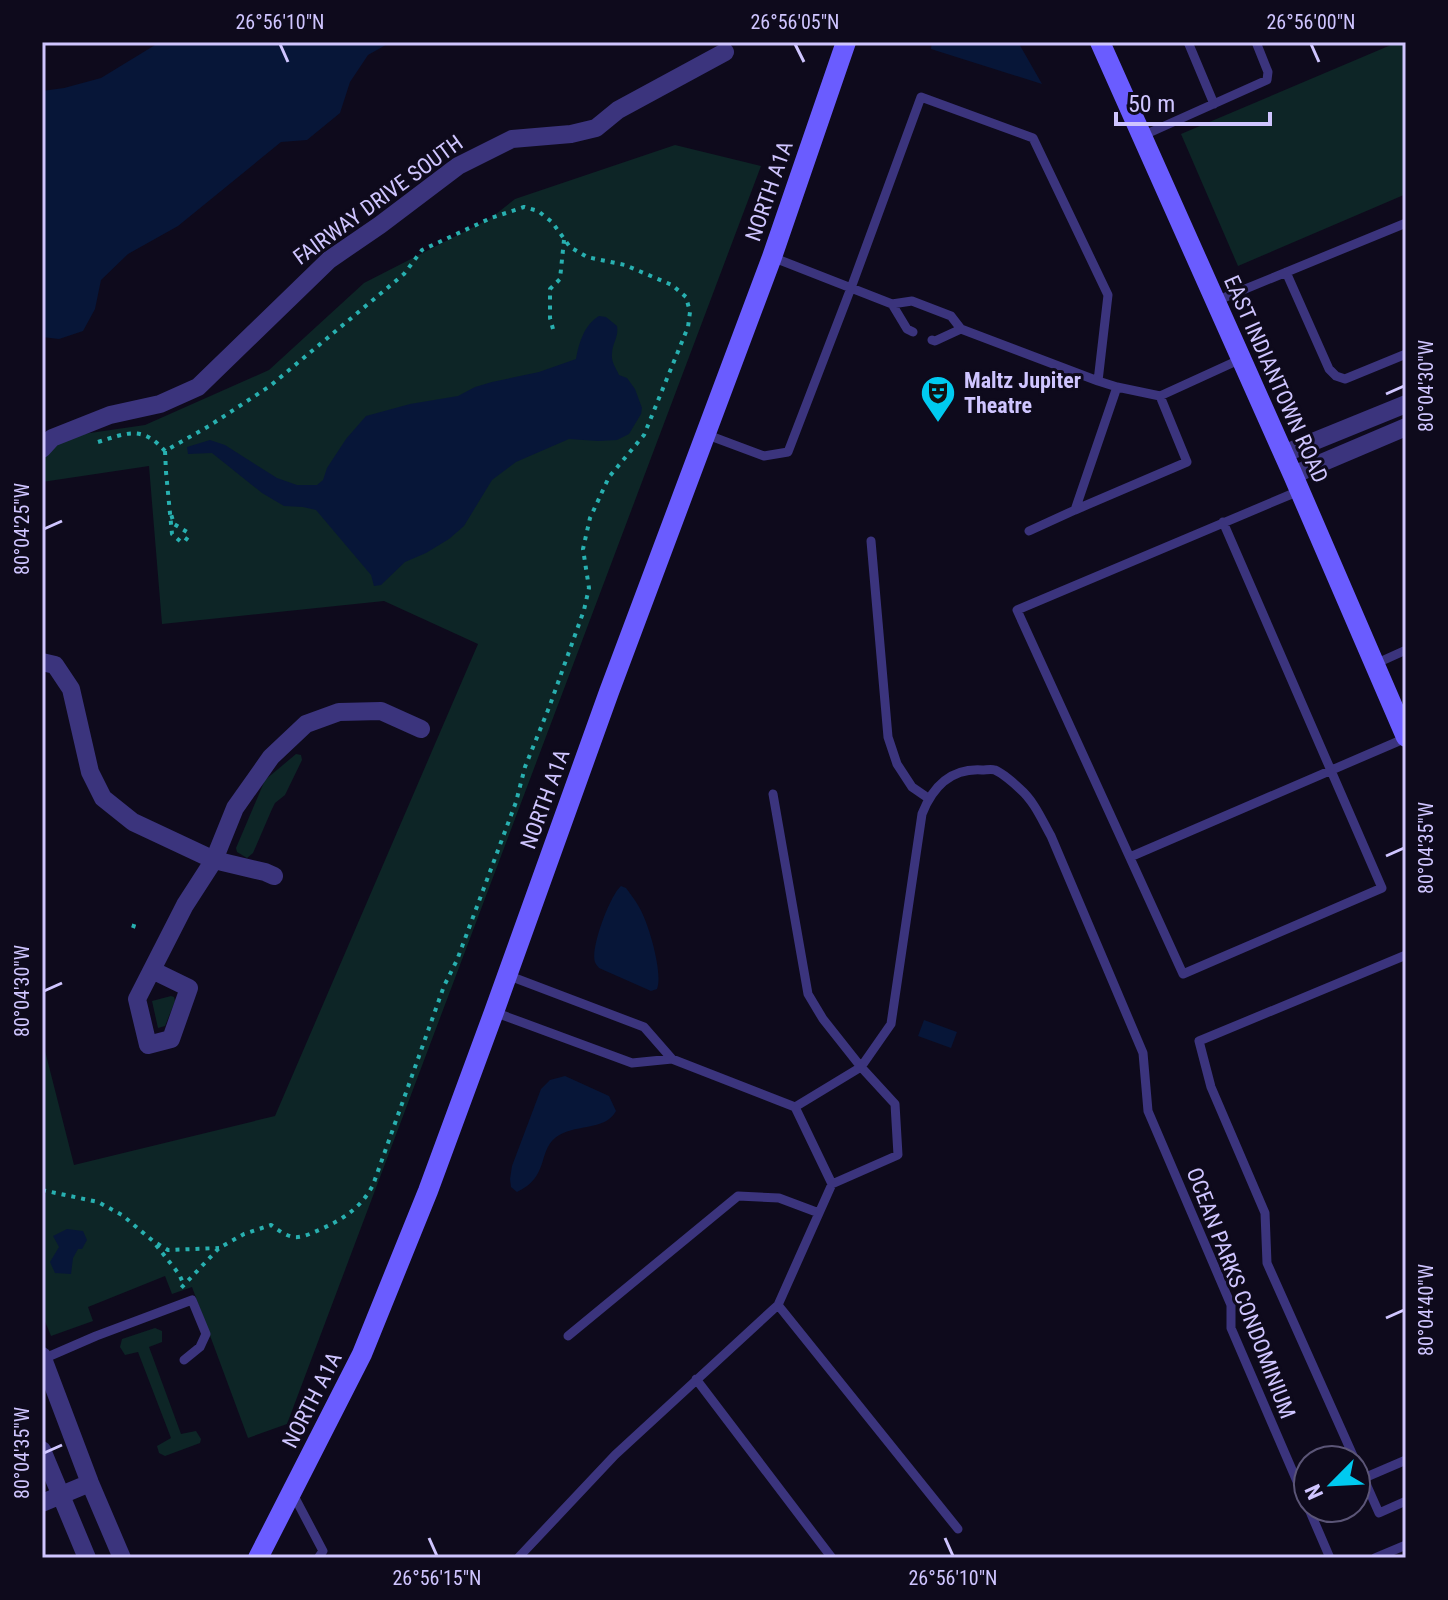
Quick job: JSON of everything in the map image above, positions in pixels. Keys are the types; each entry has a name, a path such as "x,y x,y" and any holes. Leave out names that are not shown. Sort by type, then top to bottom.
{"street":[{"name":"NORTH A1A","path":"258,1558 362,1354 428,1191 609,692 772,257 846,42"},
{"name":"EAST INDIANTOWN ROAD","path":"1100,42 1406,738"},
{"name":"FAIRWAY DRIVE SOUTH","path":"42,449 52,438 110,415 160,404 198,387 329,260 458,166 512,139 571,134 596,128 618,110 725,52"},
{"path":"1283,454 1406,404"},
{"path":"1296,483 1406,427"},
{"path":"42,662 55,665 71,689 90,772 103,798 133,822 214,860 274,876"},
{"path":"152,970 185,905 214,860 235,808 271,757 306,724 339,712 381,711 421,729"},
{"path":"42,1358 122,1558"},
{"path":"42,1450 51,1500 87,1558"},
{"path":"51,1500 90,1483"}],"lane":[{"path":"1188,42 1214,104"},
{"path":"1142,136 1267,80 1268,72 1256,42"},
{"path":"705,434 764,456 788,452 921,97 1033,138 1108,295 1098,381"},
{"path":"1216,301 1406,223"},
{"path":"772,257 892,304 912,301 951,316 961,329 1117,387 1160,396 1241,359"},
{"path":"1286,272 1329,369 1336,376 1345,379 1406,354"},
{"path":"892,304 907,329 913,332"},
{"path":"932,340 961,329"},
{"path":"1075,510 1117,387"},
{"path":"1029,531 1187,462 1160,396"},
{"path":"1223,522 1382,888 1183,974 1017,610 1223,522 1296,483"},
{"path":"795,1107 861,1067 891,1024 922,814 928,798 912,787 897,764 888,737 871,541"},
{"path":"1375,664 1406,650"},
{"path":"1130,857 1406,738"},
{"name":"OCEAN PARKS CONDOMINIUM","path":"928,798 938,786 966,769 995,770 1021,790 1044,824 1143,1053 1148,1111 1231,1305 1231,1328 1330,1558"},
{"path":"518,1558 615,1455 778,1305 832,1184 898,1155 895,1104 823,1019 808,994 773,794"},
{"path":"1348,1444 1267,1263 1265,1213 1211,1087 1199,1041 1406,955"},
{"path":"507,975 644,1027 672,1059"},
{"path":"494,1012 632,1063 672,1059 795,1107 832,1184"},
{"path":"568,1336 738,1196 779,1198 819,1213"},
{"path":"42,1358 192,1300 206,1334 200,1347 184,1360"},
{"path":"778,1305 958,1529"},
{"path":"696,1379 832,1558"},
{"path":"1372,1475 1406,1460"},
{"path":"293,1492 323,1551 318,1558"},
{"path":"1372,1497 1379,1513 1406,1501"},
{"path":"1375,1558 1406,1545"}],"path":[{"path":"42,1190 98,1202 122,1215 168,1250 219,1248 244,1234 271,1225 297,1238 337,1222 367,1197 444,986 457,960 516,802 525,767 584,610 589,588 583,549 590,518 609,477 644,435 688,327 690,312 686,297 672,285 625,265 587,257 570,247 552,222 538,211 524,207 491,218 422,250 404,274 270,386 165,451"},
{"path":"553,329 550,289 560,279 564,239"},
{"path":"89,446 126,433 147,434 165,451 172,534 181,542 185,541 187,532 174,524 171,514"},
{"path":"133,928 136,919"},
{"path":"153,1241 184,1285"}],"green space":[{"path":"1398,42 1406,42 1406,194 1238,266 1181,134"},
{"path":"675,145 761,166 287,1424 248,1438 192,1287 172,1294 165,1276 88,1307 93,1321 51,1336 42,1314 42,1039 74,1165 275,1116 478,644 384,601 162,624 149,466 42,482 42,440 145,425 269,370 364,283 491,218 515,199"},
{"path":"296,754 301,755 302,760 285,795 275,803 253,853 247,858 236,848 265,780"},
{"path":"171,996 175,1001 165,1026 158,1028 152,1001"},
{"path":"155,1328 162,1331 162,1342 149,1347 181,1434 196,1431 201,1439 200,1443 165,1456 159,1453 157,1446 171,1438 138,1352 125,1355 120,1347 122,1339"}],"water":[{"path":"160,42 391,42 368,55 350,82 340,113 307,140 281,142 178,226 128,254 101,280 95,309 83,331 59,339 42,337 42,91 101,78"},
{"path":"932,42 1018,42 1042,84 931,49"},
{"path":"599,316 606,317 617,326 613,362 619,375 627,378 635,389 642,408 629,434 617,440 569,439 516,462 492,480 464,526 449,539 405,562 381,585 374,586 371,575 316,510 284,506 262,493 212,453 188,454 187,447 210,440 225,445 277,478 297,485 317,485 323,480 346,439 366,416 458,396 475,387 539,372 576,359 586,329"},
{"path":"621,886 626,888 640,908 652,941 658,982 657,989 651,991 599,968 595,962 595,946 602,922"},
{"path":"924,1020 957,1032 951,1048 918,1036"},
{"path":"565,1076 609,1096 616,1111 604,1122 571,1130 555,1138 546,1150 539,1172 517,1192 511,1187 512,1166 541,1089 550,1080"},
{"path":"67,1229 83,1231 87,1240 73,1258 71,1274 55,1273 50,1262 59,1247 53,1236"}],"place":[{"name":"Maltz Jupiter Theatre","path":"938,424"}]}
